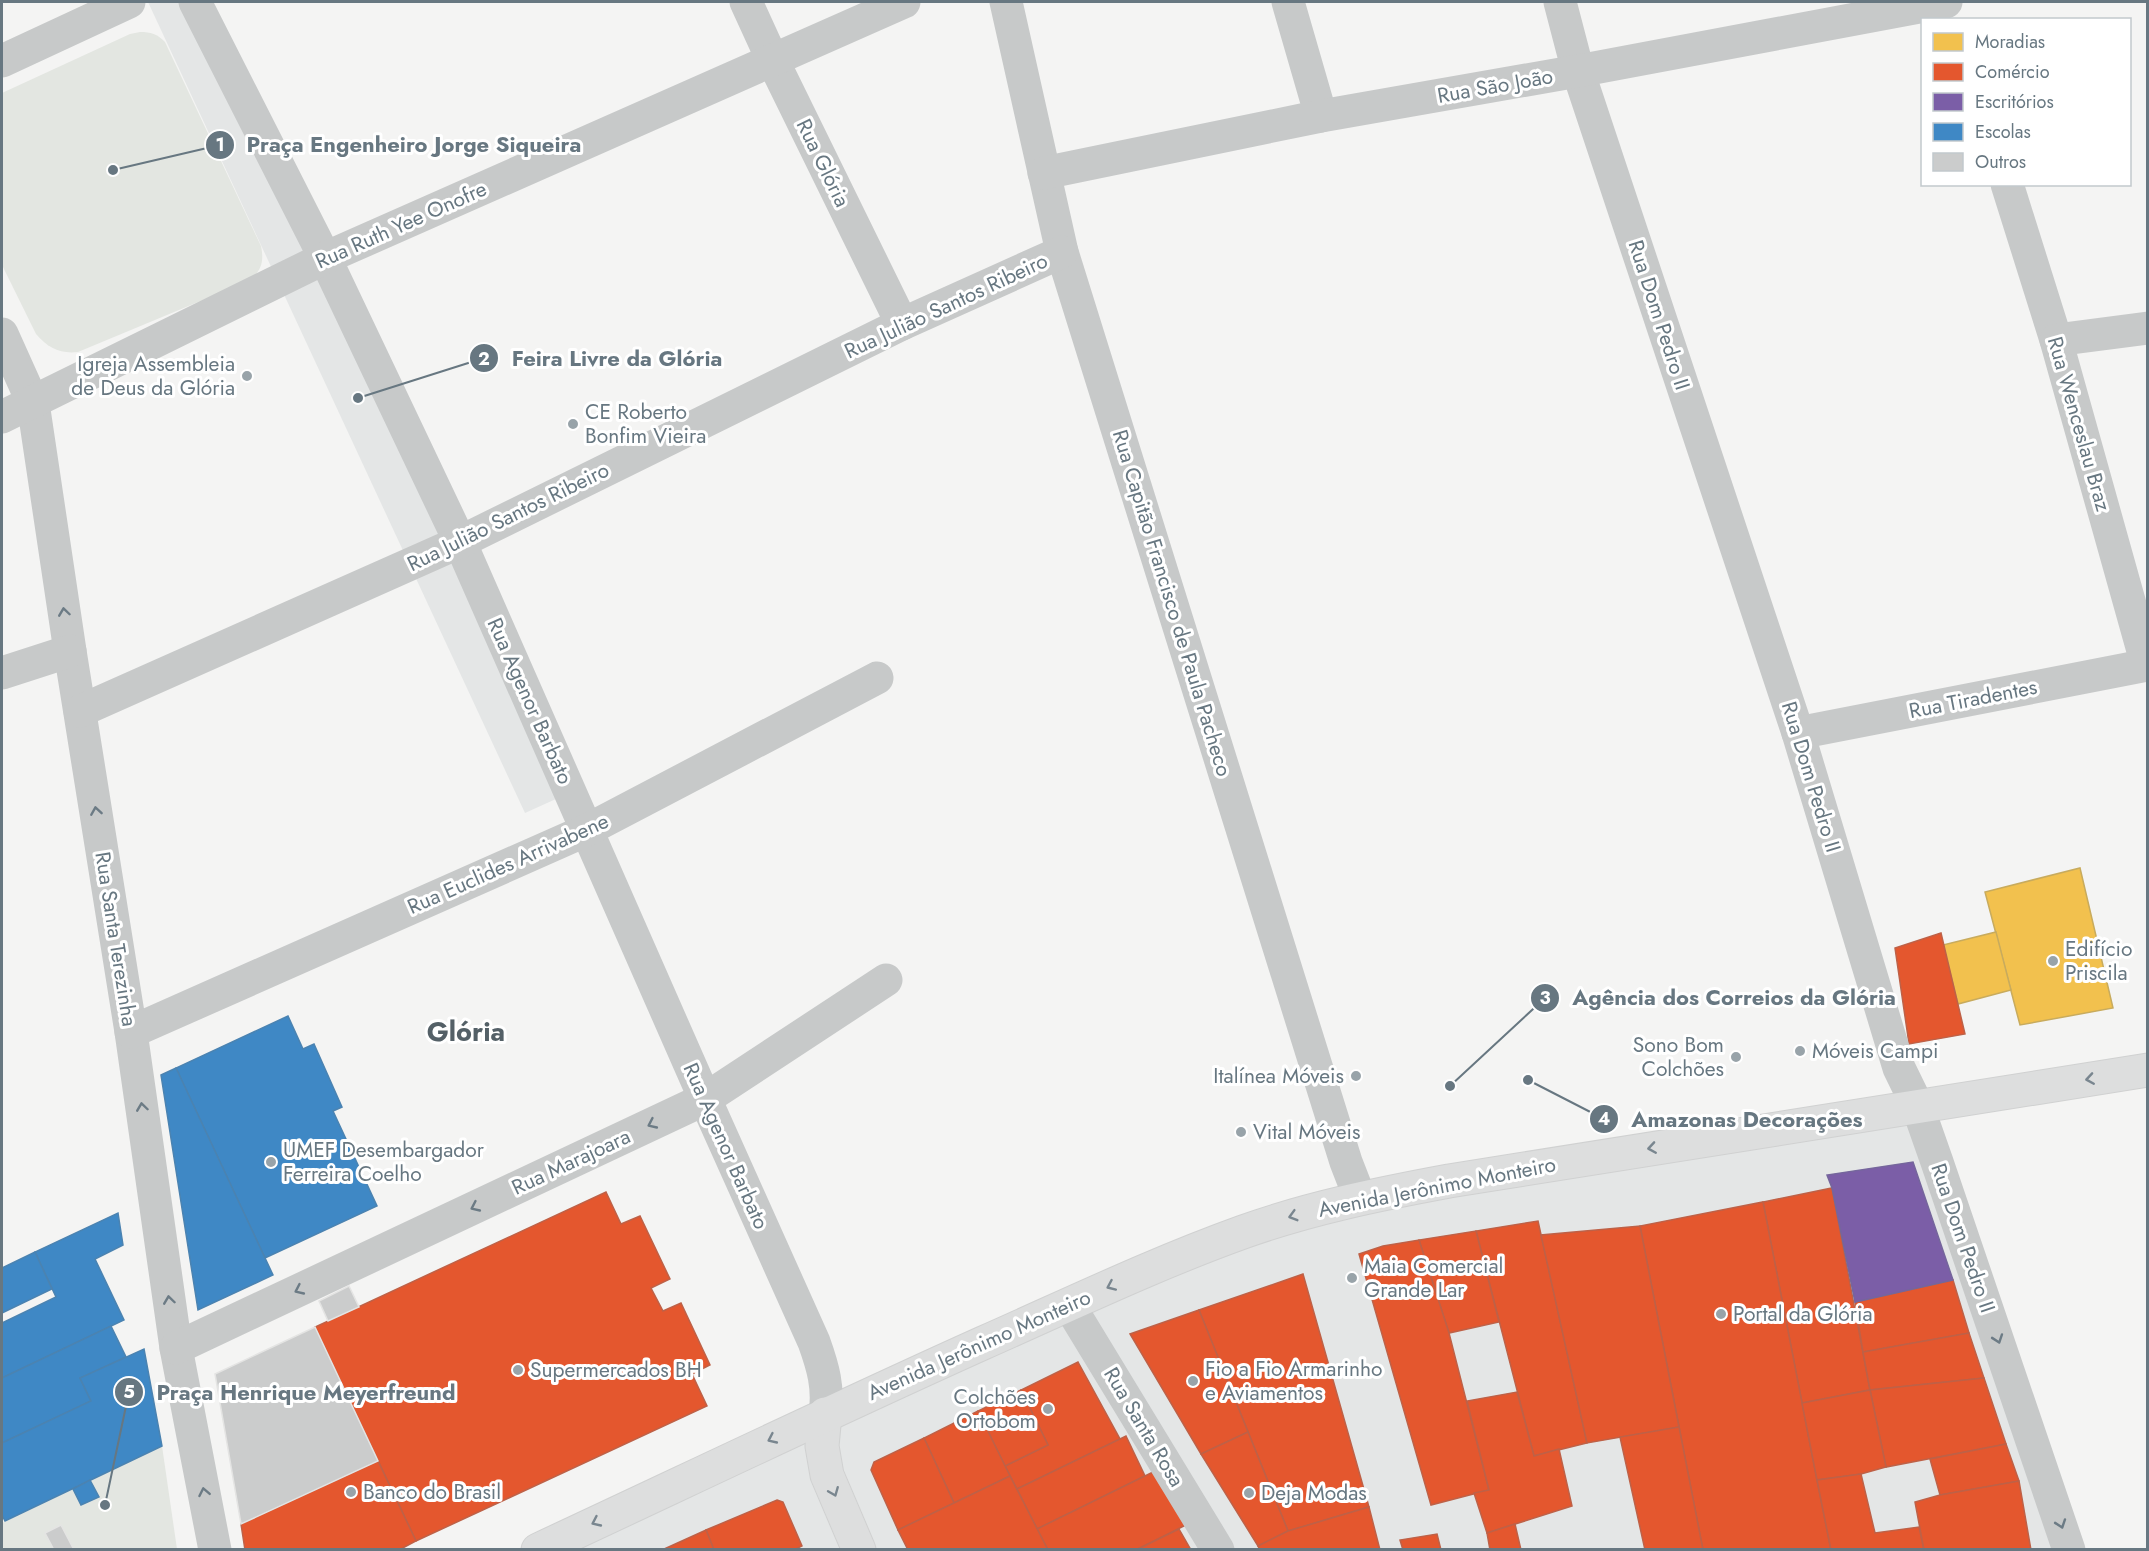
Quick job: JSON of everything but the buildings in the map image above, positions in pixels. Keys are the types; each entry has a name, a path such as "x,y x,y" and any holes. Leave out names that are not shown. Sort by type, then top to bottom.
{"main road":[{"name":"Avenida Jerônimo Monteiro","path":"538,1550 825,1414 1171,1260 1245,1231 1360,1198 1449,1181 2148,1070"},
{"path":"825,1414 822,1446 828,1475 859,1550"}],"street":[{"path":"2,61 129,2"},
{"name":"Rua Agenor Barbato","path":"195,2 325,258 460,542 814,1342 827,1386 825,1414"},
{"name":"Rua Glória","path":"746,2 902,324"},
{"name":"Rua Ruth Yee Onofre","path":"2,417 325,258 904,2"},
{"name":"Rua Capitão Francisco de Paula Pacheco","path":"1006,2 1062,252 1346,1162 1360,1198"},
{"path":"1288,2 1321,116"},
{"name":"Rua Dom Pedro II","path":"1560,2 1578,71 1798,733 1899,1068 1917,1106 2069,1550"},
{"path":"1948,2 1954,18"},
{"name":"Rua São João","path":"1044,173 1321,116 1948,2"},
{"name":"Rua Wenceslau Braz","path":"2008,186 2056,340 2147,665"},
{"name":"Rua Julião Santos Ribeiro","path":"80,711 460,542 902,324 1062,252"},
{"path":"2056,340 2148,328"},
{"name":"Rua Santa Terezinha","path":"2,334 33,403 131,1032 176,1348 215,1550"},
{"path":"2,673 70,651"},
{"name":"Rua Tiradentes","path":"1798,733 2147,665"},
{"name":"Rua Euclides Arrivabene","path":"131,1032 587,830 877,678"},
{"name":"Rua Marajoara","path":"176,1348 705,1099 886,980"},
{"name":"Rua Santa Rosa","path":"1069,1305 1218,1550"}],"shaded area":[{"path":"148,2 199,2 567,794 525,813"},
{"path":"140,32 154,34 165,42 261,246 261,264 251,280 78,352 60,351 45,343 36,334 2,265 2,93 130,34"},
{"path":"1917,1105 2069,1550 538,1550 1208,1245"},
{"path":"162,1446 177,1549 4,1549 2,1523"}],"place":[{"name":"Praça Engenheiro Jorge Siqueira","path":"113,170"},
{"name":"Igreja Assembleia de Deus da Glória","path":"247,376"},
{"name":"Feira Livre da Glória","path":"358,398"},
{"name":"CE Roberto Bonfim Vieira","path":"573,424"},
{"name":"Edifício Priscila","path":"2053,961"},
{"name":"Móveis Campi","path":"1800,1051"},
{"name":"Sono Bom Colchões","path":"1736,1057"},
{"name":"Italínea Móveis","path":"1356,1076"},
{"name":"Amazonas Decorações","path":"1528,1080"},
{"name":"Agência dos Correios da Glória","path":"1450,1086"},
{"name":"Vital Móveis","path":"1241,1132"},
{"name":"UMEF Desembargador Ferreira Coelho","path":"271,1162"},
{"name":"Maia Comercial Grande Lar","path":"1352,1278"},
{"name":"Portal da Glória","path":"1721,1314"},
{"name":"Supermercados BH","path":"518,1370"},
{"name":"Fio a Fio Armarinho e Aviamentos","path":"1193,1381"},
{"name":"Colchões Ortobom","path":"1048,1409"},
{"name":"Banco do Brasil","path":"351,1492"},
{"name":"Deja Modas","path":"1249,1493"},
{"name":"Praça Henrique Meyerfreund","path":"105,1505"}],"district":[{"name":"Glória","path":"466,1031"}]}
